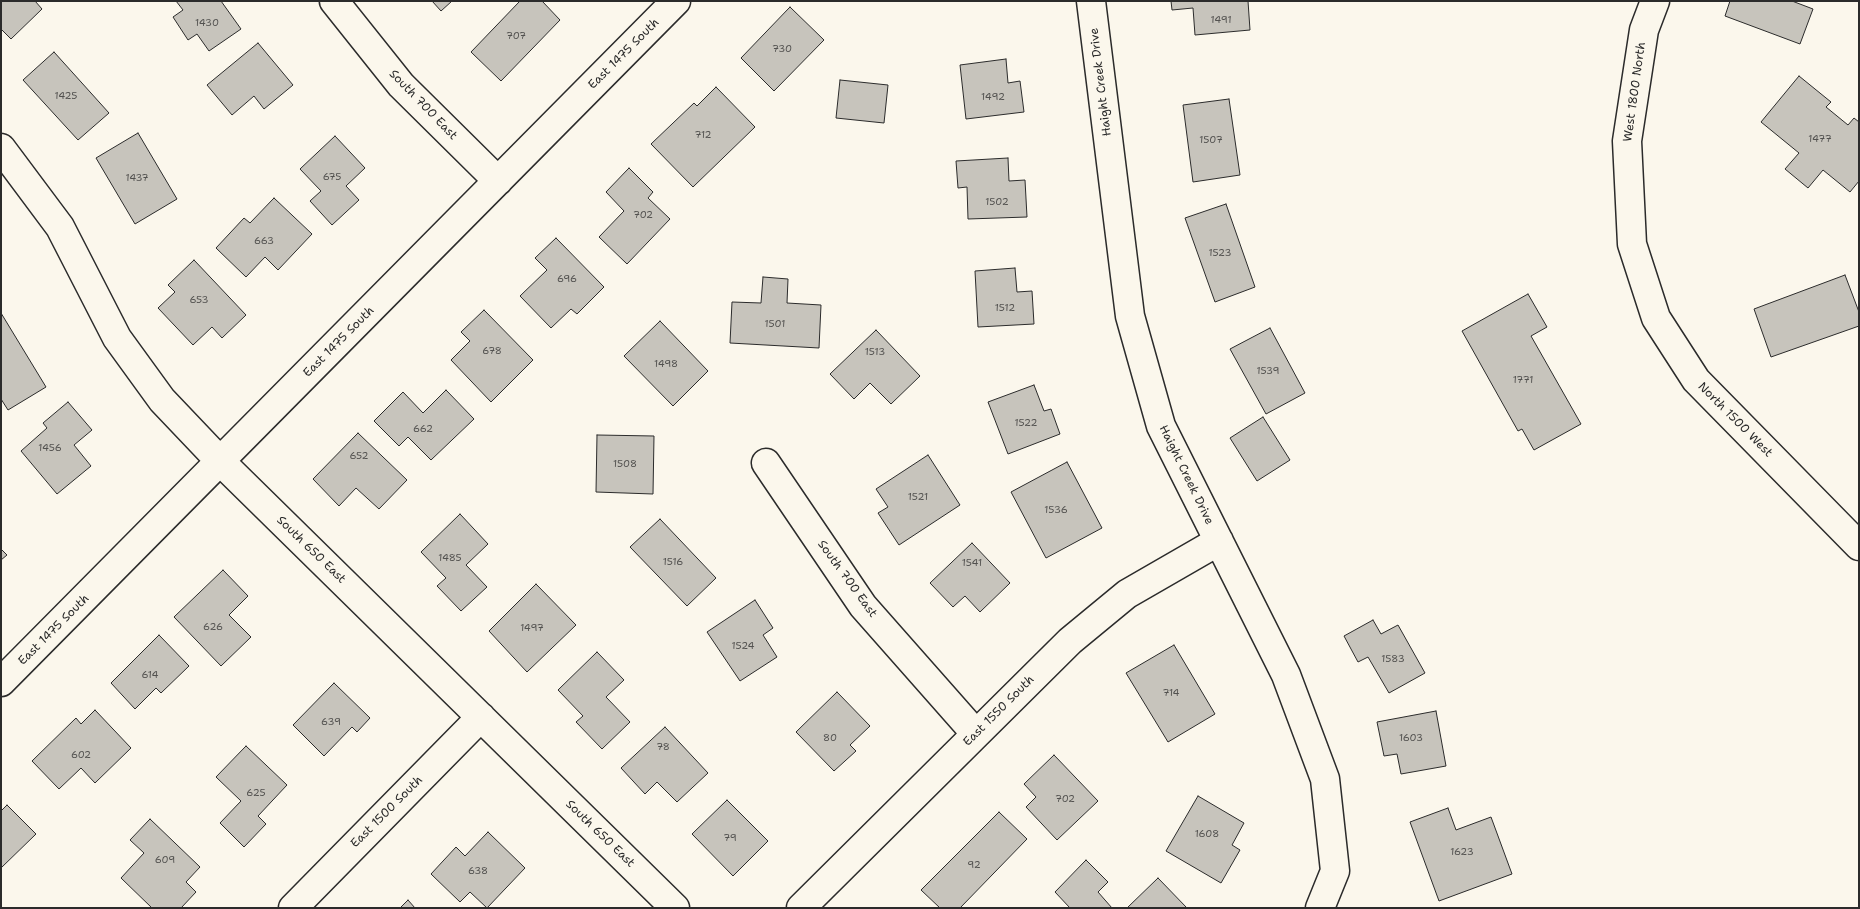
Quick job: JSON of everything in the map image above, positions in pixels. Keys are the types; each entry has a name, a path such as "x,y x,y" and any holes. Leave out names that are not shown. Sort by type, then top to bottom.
{"street":[{"name":"South 700 East","path":"334,1 401,85 498,182"},
{"name":"East 1475 South","path":"1,682 676,1"},
{"name":"Haight Creek Drive","path":"1091,1 1130,316 1161,426 1286,675 1325,780 1335,871 1320,908"},
{"name":"West 1800 North","path":"1632,244 1627,141 1644,30 1655,1"},
{"name":"South 650 East","path":"1,148 60,227 117,338 162,400 220,461 675,908"},
{"name":"North 1500 West","path":"1632,244 1656,318 1696,380 1859,546"},
{"name":"South 700 East","path":"766,462 863,606 976,734"},
{"name":"East 1550 South","path":"801,908 1070,641 1127,594 1219,541"},
{"name":"East 1500 South","path":"292,908 481,717"}],"building":[{"path":"1,1 35,1 42,9 11,39 1,29"},
{"path":"176,1 221,1 241,29 209,51 197,34 188,40 173,17 183,10"},
{"path":"432,1 452,1 441,11"},
{"path":"520,1 542,1 560,20 501,81 471,52"},
{"path":"1171,1 1248,1 1250,30 1195,35 1193,8 1172,10"},
{"path":"1730,1 1792,1 1813,9 1800,44 1725,16"},
{"path":"790,7 824,40 774,91 741,58"},
{"path":"258,43 293,85 264,109 254,96 232,115 207,85"},
{"path":"54,52 109,113 78,140 23,80"},
{"path":"1006,59 1008,83 1020,81 1024,112 966,119 960,65"},
{"path":"1799,76 1831,102 1826,107 1848,125 1854,118 1859,122 1859,181 1850,192 1823,170 1808,188 1785,169 1799,153 1761,122"},
{"path":"840,80 888,85 884,123 836,118"},
{"path":"716,87 755,127 693,187 651,144 694,103 697,106"},
{"path":"1229,99 1240,175 1193,182 1183,105"},
{"path":"138,133 177,199 135,224 96,158"},
{"path":"335,136 365,168 346,186 359,200 332,225 310,201 321,191 300,169"},
{"path":"1008,158 1009,181 1025,180 1027,217 968,219 967,187 958,188 956,161"},
{"path":"629,168 653,192 648,198 670,219 627,264 599,237 624,211 606,192"},
{"path":"274,198 312,234 278,270 265,257 246,277 216,248 244,218 250,223"},
{"path":"1226,204 1255,287 1215,302 1185,218"},
{"path":"556,238 604,287 577,314 571,309 551,328 520,296 547,270 535,258"},
{"path":"194,260 246,315 222,338 212,327 193,345 158,308 175,292 168,285"},
{"path":"1015,268 1017,292 1032,291 1034,324 978,327 975,271"},
{"path":"1845,275 1859,312 1859,326 1771,357 1754,309"},
{"path":"763,277 788,279 787,303 821,305 819,348 730,343 732,302 761,303"},
{"path":"1528,294 1547,327 1531,336 1581,424 1534,450 1522,429 1518,431 1462,331"},
{"path":"484,310 533,360 491,402 451,360 470,341 461,332"},
{"path":"1,313 46,387 8,410 1,399"},
{"path":"660,321 708,371 673,406 624,356"},
{"path":"1270,328 1305,393 1266,414 1230,349"},
{"path":"876,330 920,376 891,404 870,383 854,399 830,374"},
{"path":"1034,385 1044,411 1051,409 1060,434 1008,454 988,402"},
{"path":"446,390 474,419 431,460 408,437 399,446 374,421 403,392 423,413"},
{"path":"68,402 92,430 74,445 91,466 57,494 21,451 47,428 43,423"},
{"path":"1263,417 1290,460 1257,481 1230,438"},
{"path":"358,433 407,480 379,509 356,488 339,506 313,479"},
{"path":"597,435 654,436 653,494 596,492"},
{"path":"928,455 960,505 899,545 878,513 888,507 876,489"},
{"path":"1067,462 1102,528 1046,558 1011,492"},
{"path":"460,514 488,544 466,565 487,587 461,611 437,586 446,578 421,552"},
{"path":"660,519 716,578 687,606 630,547"},
{"path":"972,543 1010,583 980,612 965,596 953,607 930,583"},
{"path":"1,549 7,555 1,560"},
{"path":"223,570 248,596 229,615 251,637 221,666 174,617"},
{"path":"536,584 576,625 527,672 489,631"},
{"path":"755,600 773,628 763,635 777,657 740,681 707,632"},
{"path":"1373,620 1381,634 1398,625 1425,673 1389,693 1368,657 1358,662 1344,636"},
{"path":"159,635 189,666 161,693 156,688 135,709 111,683"},
{"path":"1174,645 1215,714 1168,742 1126,673"},
{"path":"597,652 624,680 606,697 630,722 602,749 576,722 583,716 558,690"},
{"path":"334,683 370,718 357,732 352,727 324,756 293,725"},
{"path":"837,692 870,726 850,745 856,751 834,771 796,732"},
{"path":"95,710 131,748 95,783 81,768 59,789 32,761 76,718 81,724"},
{"path":"1436,711 1446,766 1401,774 1397,754 1384,756 1377,722"},
{"path":"665,727 708,773 677,802 657,782 645,794 621,768"},
{"path":"246,746 287,785 258,816 266,824 244,847 220,823 241,801 216,777"},
{"path":"1054,755 1098,801 1057,840 1026,807 1036,797 1024,784"},
{"path":"1198,796 1244,823 1232,845 1240,850 1221,883 1166,851"},
{"path":"727,800 768,841 733,876 692,834"},
{"path":"7,805 36,834 1,868 1,811"},
{"path":"1448,808 1456,830 1491,817 1512,874 1439,901 1410,822"},
{"path":"999,812 1027,839 960,908 940,908 921,890"},
{"path":"150,819 200,867 186,882 196,892 181,908 152,908 121,878 144,853 130,840"},
{"path":"488,832 525,868 487,908 470,892 460,902 431,874 456,847 465,856"},
{"path":"1086,860 1108,882 1098,892 1112,908 1070,908 1055,892"},
{"path":"1158,878 1187,908 1127,908"},
{"path":"408,900 415,908 400,908"}]}
